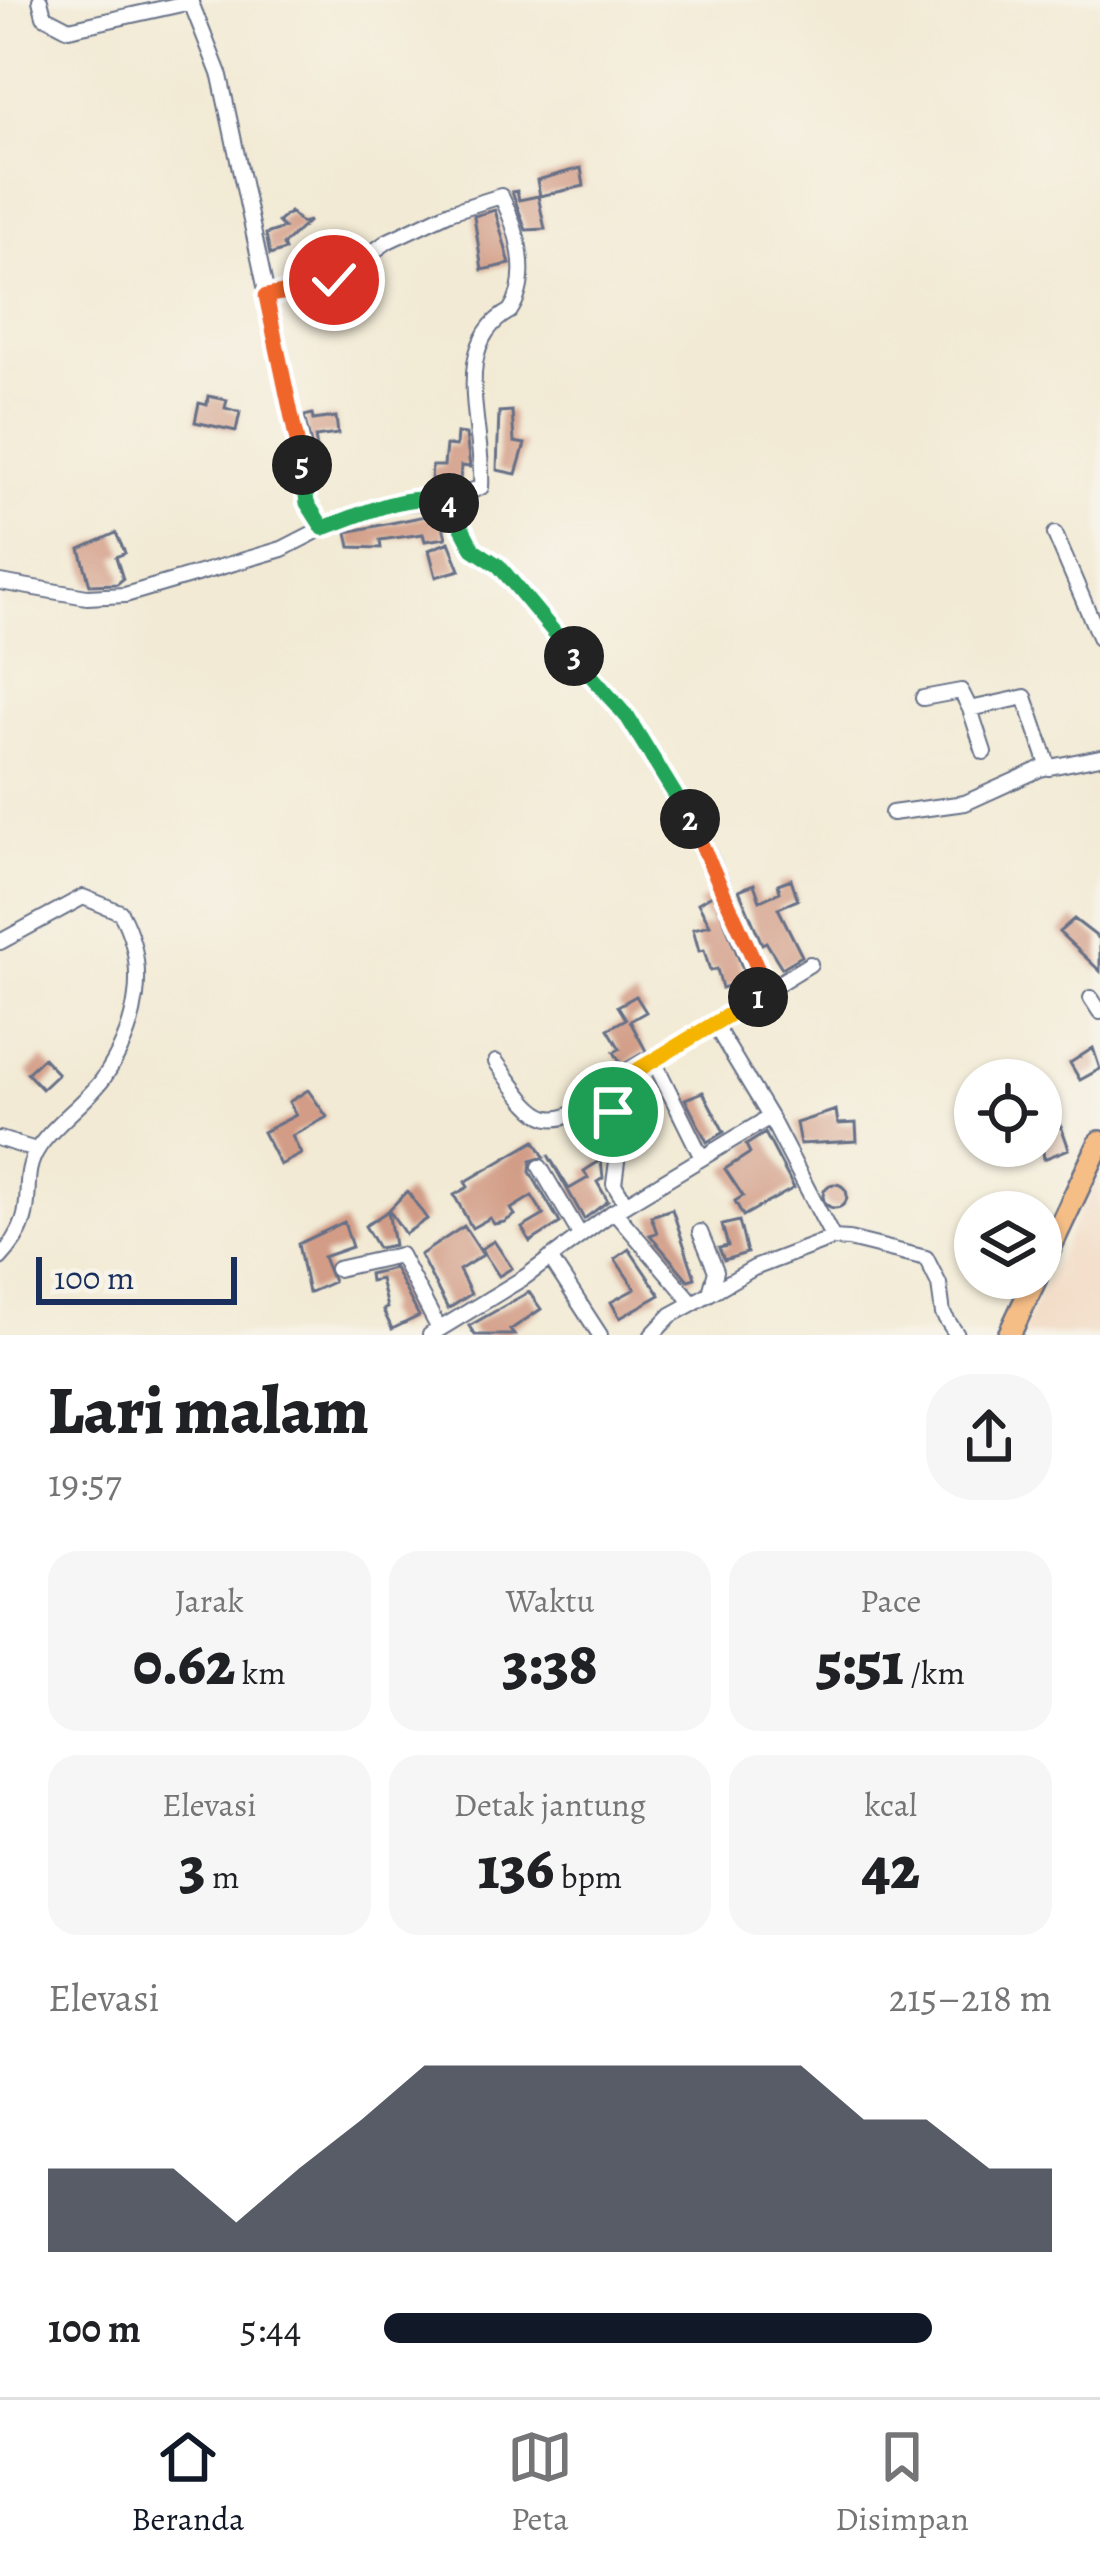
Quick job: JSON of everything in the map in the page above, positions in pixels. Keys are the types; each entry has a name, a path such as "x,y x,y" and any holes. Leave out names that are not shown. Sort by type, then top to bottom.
{"main road":[{"path":"1062,1223 1100,1142"},
{"path":"1009,1335 1026,1299"}],"street":[{"path":"40,0 44,16 69,29 190,1 220,76 301,454 303,491 323,528"},
{"path":"0,582 87,597 125,595 282,549 323,528 396,503 448,501 481,487 477,344 493,320 511,311 522,281 514,228 501,196 388,241 334,280 266,296"},
{"path":"448,501 473,549 499,566 628,718 710,857 768,991"},
{"path":"1055,534 1076,593 1100,639"},
{"path":"923,698 962,691 984,752"},
{"path":"970,710 1025,698 1049,768"},
{"path":"892,813 965,802 1049,768 1100,757"},
{"path":"0,942 83,897 120,912 136,952 137,995 118,1051 102,1080 36,1150 24,1230 0,1258"},
{"path":"496,1062 531,1109 556,1120 576,1115 608,1088 810,964"},
{"path":"1090,998 1100,1012"},
{"path":"714,1024 770,1117 833,1238"},
{"path":"653,1059 702,1158"},
{"path":"608,1088 619,1146 614,1184 620,1208 693,1303"},
{"path":"338,1269 400,1256 435,1332 550,1258 579,1233 770,1117"},
{"path":"0,1139 36,1150"},
{"path":"540,1167 579,1233"},
{"path":"700,1232 716,1271 710,1293"},
{"path":"652,1335 735,1276 833,1238 926,1258 939,1284 943,1314 957,1335"},
{"path":"550,1258 600,1335"}],"shaded area":[{"path":"1100,1171 1100,1335 1020,1335 1038,1299 1062,1299 1062,1249"}],"building":[{"path":"581,168 584,186 540,196 537,180"},
{"path":"517,191 519,200 538,196 545,229 526,230 512,192"},
{"path":"495,210 510,264 482,270 474,216"},
{"path":"290,212 301,223 309,221 283,245 285,250 270,255 266,234 284,228 278,222"},
{"path":"337,238 343,259 326,270 318,244"},
{"path":"208,396 227,400 225,408 240,412 236,431 195,422 199,403 207,405"},
{"path":"512,411 514,442 525,444 516,474 497,470 499,412"},
{"path":"312,414 313,420 336,417 338,434 315,437 317,449 312,449 304,416"},
{"path":"457,433 466,434 470,467 461,466 460,482 431,480 432,466 444,466 446,445 456,446"},
{"path":"440,513 446,538 425,541 423,534 380,540 381,548 350,547 347,532"},
{"path":"116,533 125,553 116,557 123,579 117,584 90,585 80,549"},
{"path":"449,542 460,570 436,577 429,550"},
{"path":"791,879 798,900 778,908 802,956 782,968 766,942 762,944 739,890 754,884 760,901 780,892 778,884"},
{"path":"714,894 747,980 722,988 717,969 710,971 704,950 699,951 693,929 710,925 698,903"},
{"path":"1074,919 1100,939 1100,971 1059,932"},
{"path":"636,996 646,1012 630,1021 646,1051 622,1065 614,1052 620,1049 608,1029 626,1019 618,1006"},
{"path":"1093,1048 1100,1069 1080,1080 1070,1063"},
{"path":"43,1058 58,1074 42,1089 27,1073"},
{"path":"308,1090 327,1117 292,1136 301,1154 280,1165 263,1132 296,1115 289,1102"},
{"path":"703,1092 724,1132 707,1142 685,1099"},
{"path":"836,1110 838,1124 856,1123 857,1141 800,1144 796,1123"},
{"path":"765,1133 794,1188 743,1216 735,1201 743,1196 725,1169 750,1153 746,1145"},
{"path":"535,1141 544,1157 531,1161 530,1172 560,1223 530,1242 522,1228 544,1215 532,1196 511,1209 515,1215 504,1222 494,1224 490,1218 472,1228 454,1195 468,1187 465,1182"},
{"path":"548,1155 569,1189 588,1178 584,1171 601,1160 603,1178 597,1182 608,1201 584,1219"},
{"path":"835,1184 844,1187 844,1205 835,1208 826,1205 823,1196 826,1187"},
{"path":"407,1191 427,1219 405,1234 389,1210"},
{"path":"672,1209 695,1278 688,1280 650,1235 657,1233 651,1216"},
{"path":"388,1211 394,1245 378,1248 365,1226"},
{"path":"739,1221 747,1253 724,1260 719,1248 728,1246 722,1225"},
{"path":"344,1222 352,1247 323,1257 333,1282 308,1293 298,1244"},
{"path":"464,1226 483,1255 459,1270 471,1294 448,1309 420,1255"},
{"path":"494,1241 512,1268 499,1276 481,1249"},
{"path":"629,1249 660,1295 620,1318 611,1302 635,1289 615,1259"},
{"path":"394,1268 419,1316 392,1329 383,1310 387,1308 380,1279 370,1281 369,1274"},
{"path":"529,1292 541,1309 510,1330 514,1335 475,1335 469,1326"}],"route":[{"path":"334,280 266,296 301,454 303,491 316,519 323,528 396,503 448,501 473,549 499,566 628,718 710,857 768,991 608,1088 613,1112"}]}
